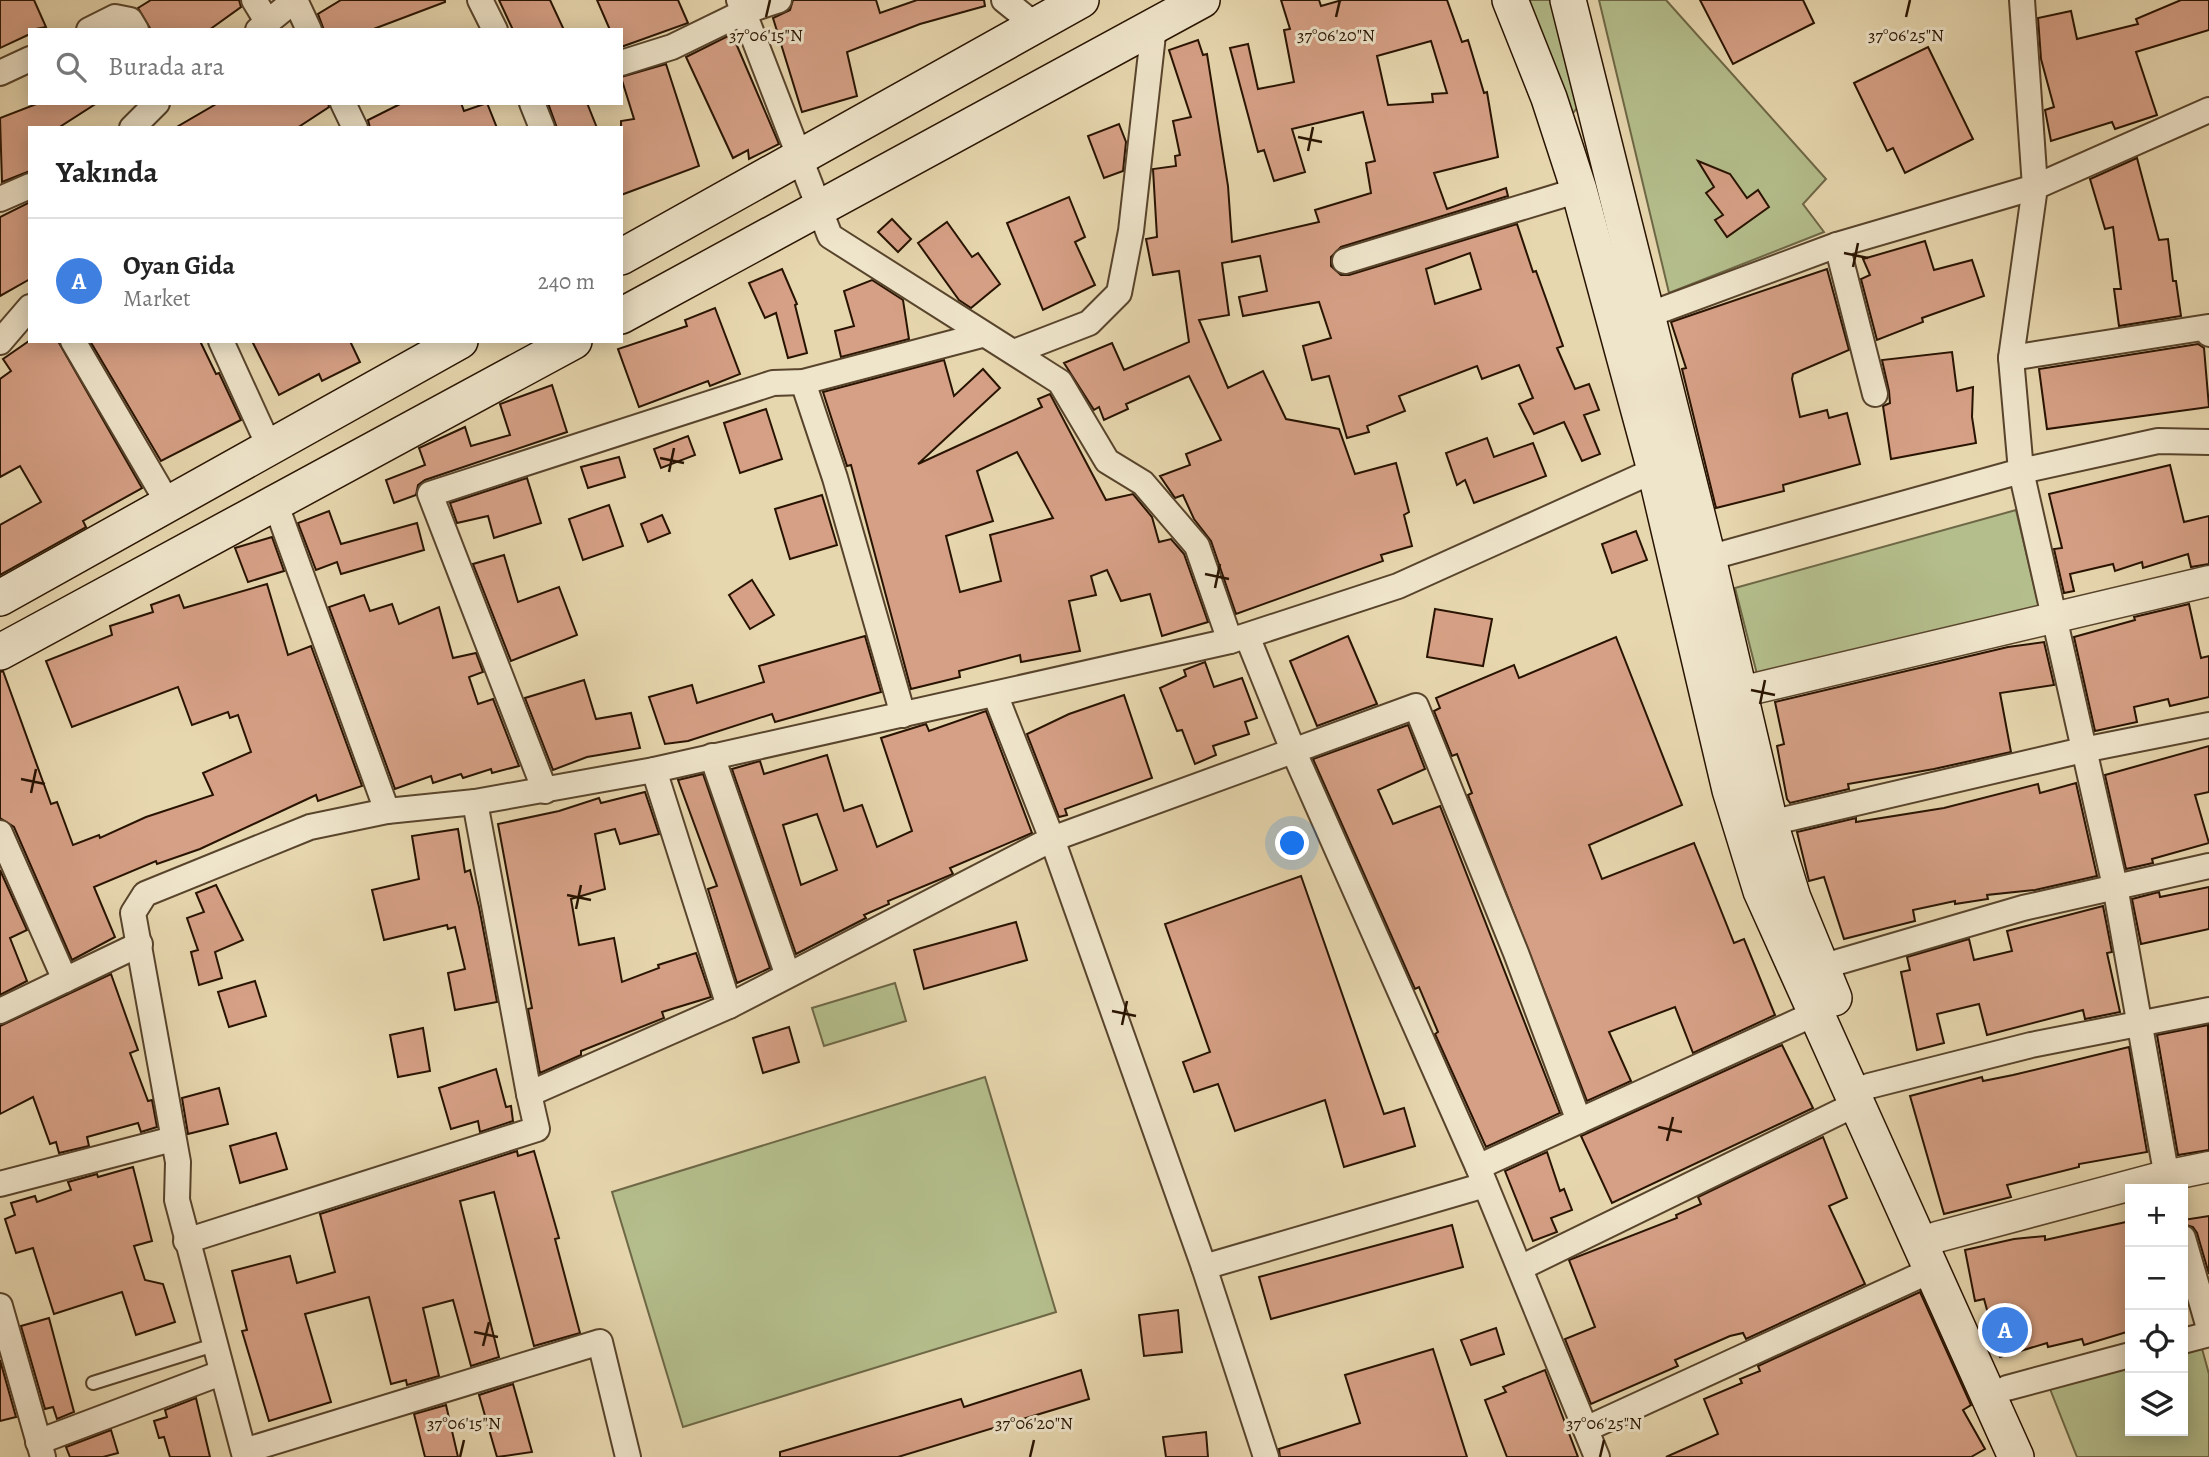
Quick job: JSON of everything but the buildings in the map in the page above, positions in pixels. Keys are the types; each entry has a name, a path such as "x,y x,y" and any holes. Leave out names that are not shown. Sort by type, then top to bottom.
{"main road":[{"path":"623,256 1081,0"},
{"path":"623,315 1202,0"},
{"path":"1510,0 1549,98 1579,190 1655,470 1730,790 1762,891 1816,1013 1863,1095 1936,1253 2040,1457"},
{"path":"1568,0 1708,558 1770,823 1793,898 1821,967 1863,1095"},
{"path":"0,598 454,343"},
{"path":"0,652 276,505 570,343"},
{"path":"1936,1253 2017,1457"}],"street":[{"path":"254,0 263,27 295,0 308,28"},
{"path":"480,0 494,28"},
{"path":"623,62 672,47 743,5 779,0"},
{"path":"1004,0 1035,25"},
{"path":"2022,0 2035,187 2011,358 2021,471 2115,886 2167,1183"},
{"path":"743,5 798,158 830,236 982,335 1060,382 1107,461 1143,483 1197,546 1293,750 1481,1176 1597,1457"},
{"path":"93,28 115,17 130,20 135,28"},
{"path":"1014,352 1089,323 1119,293 1134,207 1154,26"},
{"path":"0,74 28,60"},
{"path":"134,126 156,105"},
{"path":"344,105 354,126"},
{"path":"533,105 541,126"},
{"path":"1648,315 1837,245 2035,187 2209,110"},
{"path":"0,199 28,187"},
{"path":"1345,261 1579,190"},
{"path":"1837,245 1875,394"},
{"path":"0,342 28,309"},
{"path":"2011,358 2208,327 2209,334"},
{"path":"544,791 430,494 773,383 803,382 982,335"},
{"path":"74,343 168,503"},
{"path":"222,343 269,446"},
{"path":"803,382 835,478 903,715"},
{"path":"1708,558 2021,471 2158,441 2209,442"},
{"path":"628,1457 600,1342 244,1454 177,1200 178,1162 134,913 145,894 310,827 387,811 475,802 654,770 1239,639 1398,586 1655,470"},
{"path":"276,505 387,811"},
{"path":"1740,692 2209,581"},
{"path":"995,694 1052,839 1204,1267 1266,1457"},
{"path":"529,1094 729,1006 788,973 834,954 947,891 1052,839 1416,706 1495,901 1579,1121"},
{"path":"1770,823 2083,750 2209,725"},
{"path":"712,756 788,973"},
{"path":"654,770 729,1006"},
{"path":"186,1241 537,1129 475,802"},
{"path":"0,833 65,979"},
{"path":"1821,967 2023,908 2209,866"},
{"path":"0,1011 140,944"},
{"path":"1520,1268 1863,1095 2031,1045 2209,1010"},
{"path":"1204,1267 1481,1176 1579,1121 1816,1013"},
{"path":"0,1184 173,1139"},
{"path":"1586,1429 1936,1253 2167,1183 2209,1167"},
{"path":"2186,1247 2209,1328"},
{"path":"0,1306 40,1449 221,1373"},
{"path":"2188,1340 2209,1334"},
{"path":"2007,1388 2125,1356"}],"lane":[{"path":"93,1383 214,1345"}],"green space":[{"path":"1526,0 1552,0 1581,103 1573,113"},
{"path":"1599,0 1666,0 1826,179 1803,204 1824,232 1669,293"},
{"path":"2016,510 2039,607 1757,674 1735,588"},
{"path":"895,983 906,1021 824,1046 812,1008"},
{"path":"985,1077 1056,1312 683,1427 612,1192"},
{"path":"2201,1345 2209,1374 2209,1457 2077,1457 2050,1389 2125,1367 2125,1436 2188,1436 2188,1349"}],"place":[{"name":"Oyan Gida","path":"2005,1330"}]}
